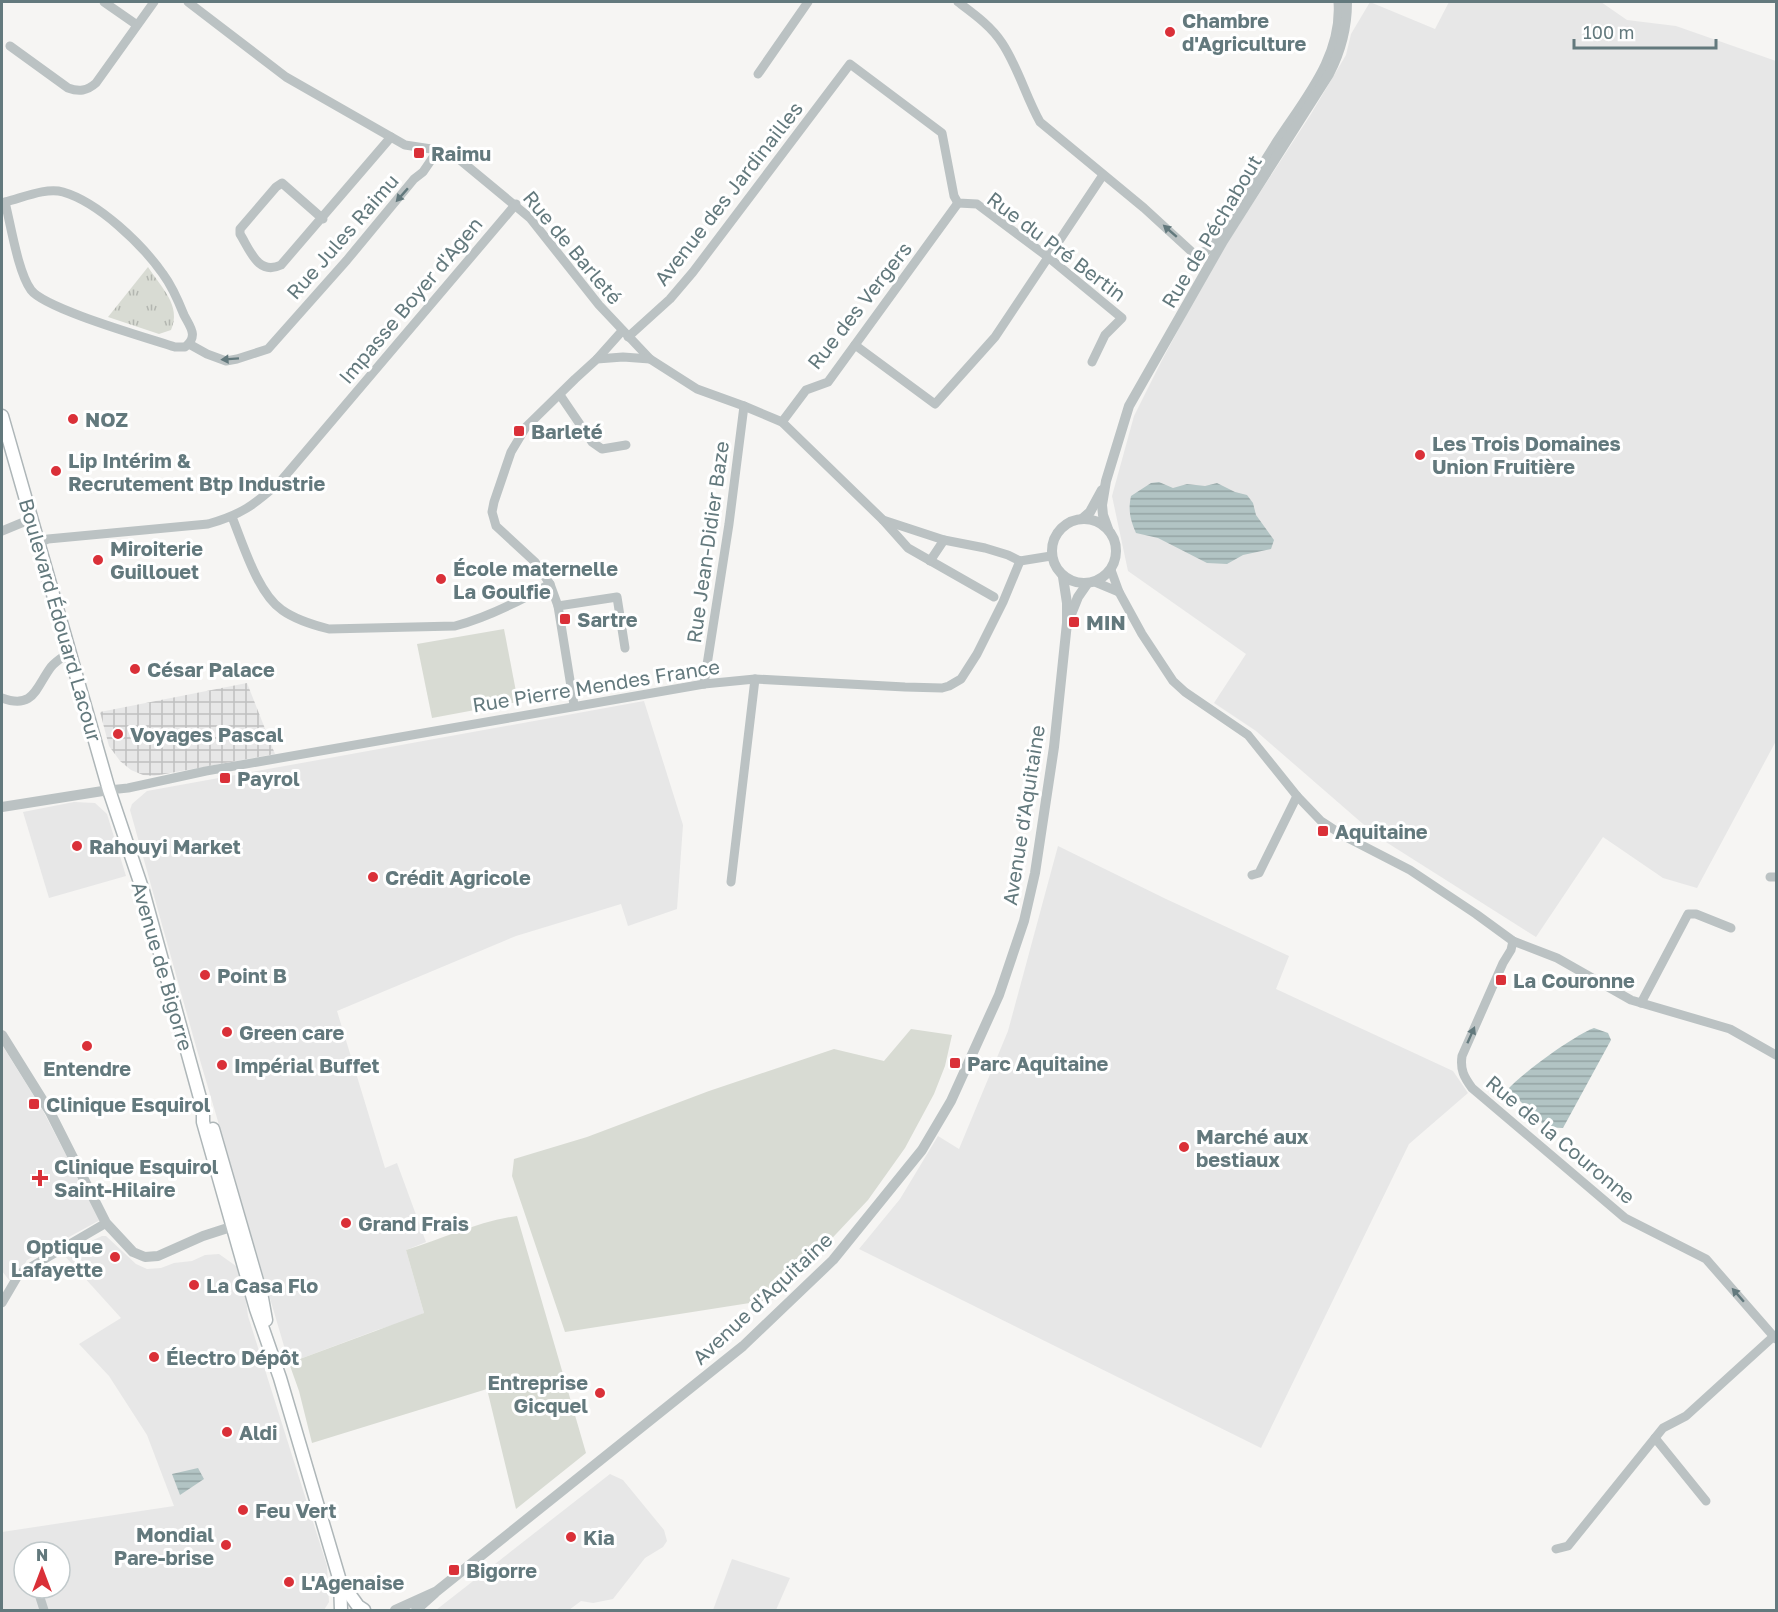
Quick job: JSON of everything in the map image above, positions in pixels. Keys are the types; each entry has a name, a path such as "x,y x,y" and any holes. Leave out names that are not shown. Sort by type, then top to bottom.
{"main road":[{"name":"Boulevard Édouard Lacour","path":"2,416 109,790"},
{"name":"Avenue de Bigorre","path":"109,790 143,891 203,1110 203,1122 256,1309 271,1348 340,1581 341,1611"},
{"name":"Avenue de Bigorre","path":"203,1110 211,1122 259,1284 271,1348"},
{"path":"234,1226 253,1279 259,1284"},
{"name":"Avenue de Bigorre","path":"340,1581 364,1611"}],"street":[{"path":"104,2 137,25"},
{"path":"10,46 68,88 77,91 86,90 96,83 154,2"},
{"name":"Rue de Barleté","path":"188,2 286,77 411,147 438,150 460,160 516,204 530,218 625,334 650,359 697,389 782,422 883,520 908,548 994,597"},
{"path":"758,74 808,2"},
{"path":"958,2 978,16 1002,42 1040,122 1144,208 1192,252 1198,254 1208,250 1323,69 1336,36 1338,2"},
{"name":"Rue de Péchabout","path":"1108,529 1102,505 1106,481 1129,406 1222,241 1329,74 1339,54 1346,24 1347,2"},
{"name":"Rue du Pré Bertin","path":"850,64 942,133 954,196 958,203 977,204 1048,257 1122,318 1105,335 1092,362"},
{"name":"Avenue des Jardinailles","path":"574,705 558,606 550,584 536,562 496,525 492,512 496,493 511,452 526,427 625,334 670,299 693,272 850,64"},
{"path":"323,219 282,183 240,229 240,234 257,261 265,268 281,265 323,219 391,137"},
{"name":"Rue Jules Raimu","path":"189,344 207,354 226,360 261,352 273,345 410,187 414,179 423,172 438,150"},
{"path":"855,345 935,404 995,337 1103,175"},
{"path":"50,191 60,191 80,198 116,225 162,272 173,289 193,335 192,340 185,347 176,347 133,334 38,298 31,290 23,272 3,203 50,191"},
{"name":"Rue des Vergers","path":"782,422 806,390 828,382 958,203"},
{"name":"Impasse Boyer d'Agen","path":"232,518 280,482 516,204"},
{"path":"597,359 623,357 650,359"},
{"path":"560,395 597,446 602,449 626,445"},
{"name":"Rue Jean-Didier Baze","path":"704,684 729,524 744,406"},
{"name":"Rue de Péchabout","path":"1082,519 1089,512 1106,481"},
{"path":"38,543 48,539 208,524 232,518 259,579 273,601 283,610 310,624 329,629 455,626 499,611 550,584"},
{"path":"2,531 31,519"},
{"path":"1091,583 1110,570 1115,562 1116,546 1108,529 1100,523 1082,519 1072,521 1062,527 1056,535 1052,545 1053,564 1063,577 1071,581 1091,583 1119,592"},
{"name":"Rue de Barleté","path":"883,520 944,540 985,548 1020,561"},
{"path":"930,561 944,540"},
{"path":"1020,561 1052,556"},
{"name":"Rue Pierre Mendes France","path":"109,790 574,705 704,684 755,679 942,688 961,679 977,654 1020,561"},
{"path":"1110,570 1142,634 1173,681 1185,692 1248,735 1297,796 1321,821 1344,836 1410,870 1513,941 1557,958 1631,1000 1730,1029 1776,1055"},
{"name":"Avenue d'Aquitaine","path":"395,1611 437,1591 743,1346 833,1260 922,1150 951,1101 971,1059 999,995 1024,921 1035,873 1054,747 1067,623 1063,577"},
{"name":"Avenue d'Aquitaine","path":"1067,623 1078,597 1091,583"},
{"path":"558,606 617,597 625,648"},
{"path":"2,699 17,702 28,699 37,692 51,668 70,652"},
{"path":"731,882 755,679"},
{"path":"2,807 109,790"},
{"path":"1252,875 1259,873 1297,796"},
{"path":"1641,1004 1688,914 1695,914 1731,928"},
{"name":"Rue de la Couronne","path":"1513,941 1511,951 1503,963 1462,1056 1460,1066 1464,1076 1472,1088 1625,1218 1706,1259 1775,1338"},
{"path":"2,1035 50,1112 106,1223 133,1252 149,1257 158,1256 234,1226"},
{"path":"2,1303 19,1274 106,1223"},
{"path":"1556,1549 1568,1546 1663,1428 1686,1416 1775,1338"},
{"path":"1655,1438 1706,1501"},
{"path":"416,1611 437,1591"}],"shaded area":[{"path":"1370,2 1435,29 1449,2 1601,2 1627,20 1676,26 1776,61 1776,741 1697,888 1663,878 1603,837 1536,937 1378,837 1256,731 1214,703 1246,654 1128,571 1112,496 1134,416 1161,362 1214,263 1311,114 1346,55 1351,34"},
{"path":"1159,482 1173,488 1187,484 1205,486 1217,483 1247,495 1253,503 1256,515 1274,540 1271,549 1243,555 1227,564 1207,563 1158,538 1136,533 1130,514 1131,496 1151,483"},
{"path":"247,683 275,754 154,776 143,775 131,770 120,761 109,746 100,712"},
{"path":"644,701 683,825 677,909 628,926 621,904 516,936 337,1011 385,1168 397,1163 426,1242 406,1250 424,1313 289,1363 197,1050 130,810 132,804 147,791"},
{"path":"74,802 95,803 107,814 126,876 49,898 23,812"},
{"name":"Marché aux bestiaux","path":"1058,846 1289,956 1276,989 1453,1071 1468,1093 1409,1144 1261,1448 859,1249 900,1199 938,1136 959,1149 1008,1031"},
{"path":"1594,1028 1608,1033 1611,1040 1563,1128 1546,1127 1508,1089 1549,1055"},
{"name":"Clinique Esquirol Saint-Hilaire","path":"2,1045 42,1109 100,1220 27,1260 19,1274 9,1280 2,1271"},
{"path":"106,1236 136,1264 147,1269 192,1261 205,1255 219,1254 236,1266 246,1299 248,1316 327,1566 329,1602 324,1610 2,1610 2,1532 174,1506 147,1435 109,1376 79,1344 121,1318 63,1254"},
{"path":"198,1468 204,1479 180,1495 172,1474"},
{"path":"610,1474 623,1480 664,1530 667,1541 663,1547 645,1558 613,1599 593,1603 581,1601 569,1610 436,1610"},
{"path":"732,1559 790,1578 776,1610 713,1610"}],"green space":[{"path":"148,267 164,289 174,313 171,330 159,334 108,317"},
{"path":"504,629 518,702 432,718 417,644"},
{"path":"911,1029 952,1035 945,1066 934,1094 905,1148 868,1200 775,1299 565,1332 512,1176 514,1159 587,1137 709,1091 834,1049 884,1061"},
{"path":"517,1216 586,1453 516,1509 487,1389 312,1443 299,1391 289,1363 424,1313 406,1250 474,1226"}],"place":[{"name":"Chambre d'Agriculture","path":"1170,32"},
{"name":"Raimu","path":"419,153"},
{"name":"NOZ","path":"73,419"},
{"name":"Barleté","path":"519,431"},
{"name":"Les Trois Domaines Union Fruitière","path":"1420,455"},
{"name":"Lip Intérim & Recrutement Btp Industrie","path":"56,471"},
{"name":"Miroiterie Guillouet","path":"98,560"},
{"name":"École maternelle La Goulfie","path":"441,579"},
{"name":"Sartre","path":"565,619"},
{"name":"MIN","path":"1074,622"},
{"name":"César Palace","path":"135,669"},
{"name":"Voyages Pascal","path":"118,734"},
{"name":"Payrol","path":"225,778"},
{"name":"Aquitaine","path":"1323,831"},
{"name":"Rahouyi Market","path":"77,846"},
{"name":"Crédit Agricole","path":"373,877"},
{"name":"Point B","path":"205,975"},
{"name":"La Couronne","path":"1501,980"},
{"name":"Green care","path":"227,1032"},
{"name":"Entendre","path":"87,1046"},
{"name":"Parc Aquitaine","path":"955,1063"},
{"name":"Impérial Buffet","path":"222,1065"},
{"name":"Clinique Esquirol","path":"34,1104"},
{"name":"Marché aux bestiaux","path":"1184,1147"},
{"name":"Clinique Esquirol Saint-Hilaire","path":"40,1178"},
{"name":"Grand Frais","path":"346,1223"},
{"name":"Optique Lafayette","path":"115,1257"},
{"name":"La Casa Flo","path":"194,1285"},
{"name":"Électro Dépôt","path":"154,1357"},
{"name":"Entreprise Gicquel","path":"600,1393"},
{"name":"Aldi","path":"227,1432"},
{"name":"Feu Vert","path":"243,1510"},
{"name":"Kia","path":"571,1537"},
{"name":"Mondial Pare-brise","path":"226,1545"},
{"name":"Bigorre","path":"454,1570"},
{"name":"L'Agenaise","path":"289,1582"}]}
